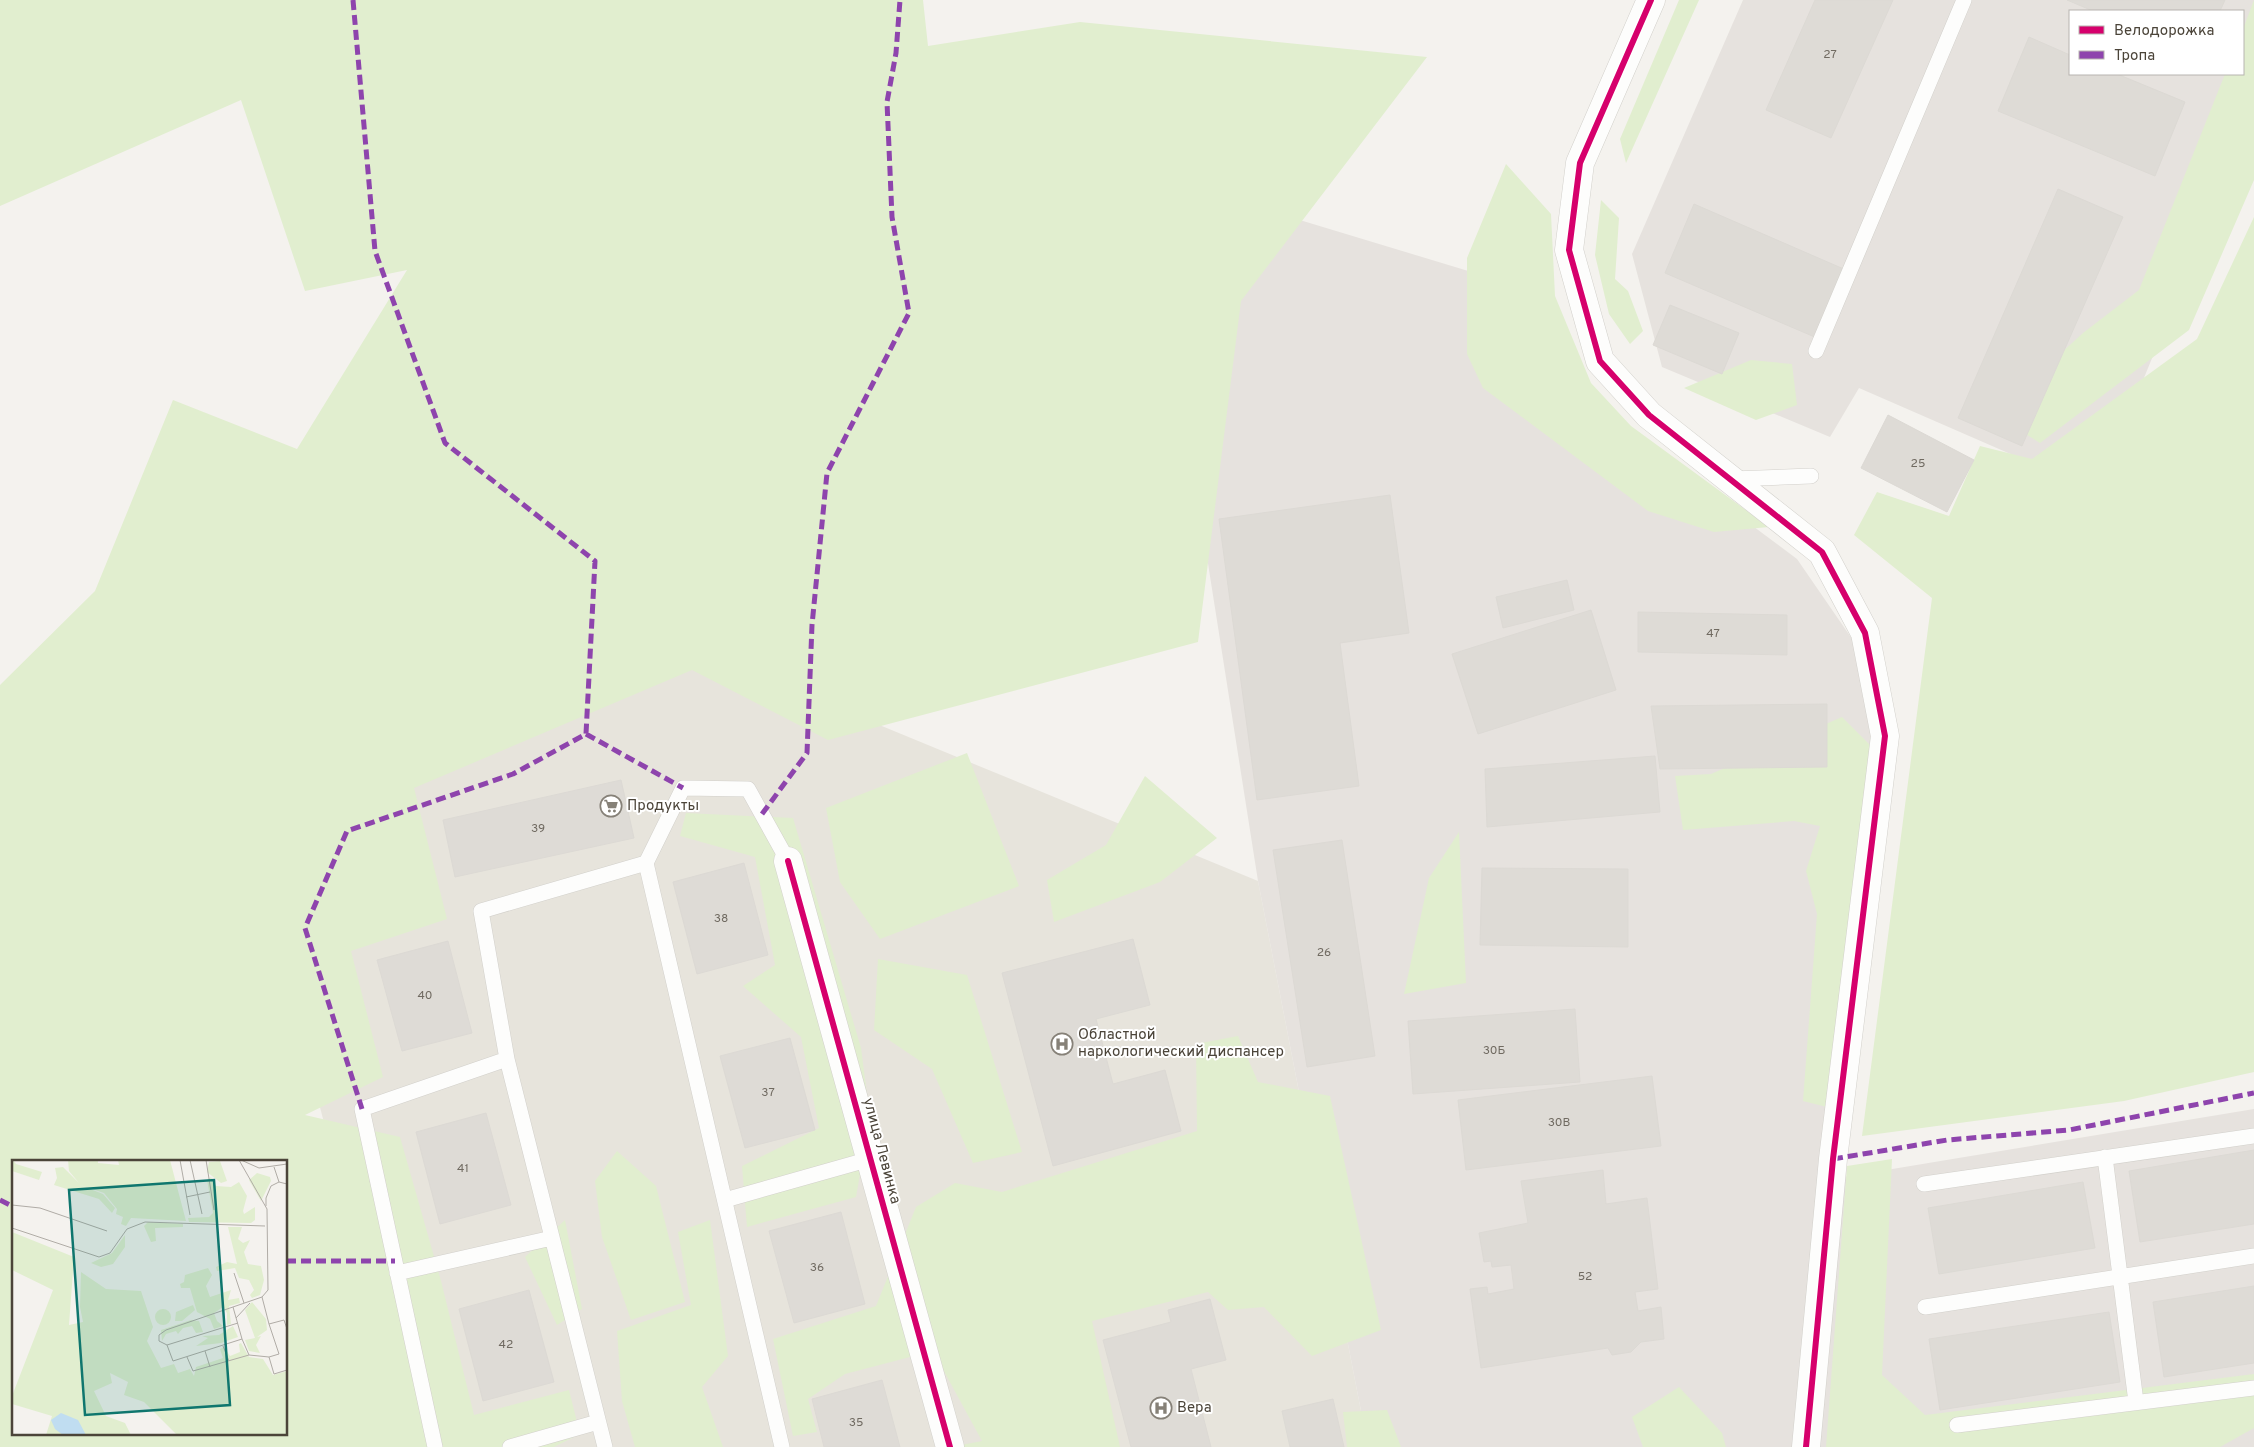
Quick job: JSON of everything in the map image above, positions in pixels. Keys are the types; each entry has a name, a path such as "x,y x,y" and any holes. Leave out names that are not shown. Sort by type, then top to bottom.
{"street":[{"path":"1651,0 1580,163 1569,250 1600,362 1649,414 1822,552 1864,634 1886,736 1833,1159 1806,1447"},
{"name":"улица Левинка","path":"788,861 950,1447"}],"lane":[{"path":"1816,351 1964,0"},
{"path":"1732,479 1811,476"},
{"path":"782,1447 646,863 683,788 748,789 788,861"},
{"path":"605,1447 507,1059 481,911 646,863"},
{"path":"435,1447 362,1109 507,1059"},
{"path":"1924,1184 2254,1136"},
{"path":"2105,1157 2136,1402"},
{"path":"724,1200 870,1159"},
{"path":"398,1273 552,1238"},
{"path":"1924,1307 2254,1256"},
{"path":"1957,1425 2254,1388"},
{"path":"510,1447 598,1422"}],"shaded area":[{"path":"1743,0 2254,0 2254,110 2125,424 2061,476 1859,388 1830,437 1662,367 1632,254"},
{"path":"1257,207 1498,280 1546,372 1797,559 1881,681 1826,1180 2254,1109 2254,1447 1368,1447 1258,881 1198,500"},
{"path":"652,647 843,710 1258,881 1368,1447 408,1447 228,752"}],"green space":[{"path":"0,0 923,0 928,46 1080,22 1427,57 1241,301 1198,642 828,740 692,670 414,788 447,919 351,951 383,1077 305,1115 400,1137 441,1281 474,1415 569,1390 580,1434 554,1447 0,1447 0,685 95,591 173,400 297,449 407,270 305,291 241,100 0,206"},
{"path":"1679,0 1699,0 1626,163 1620,139"},
{"path":"2254,0 2254,180 2189,330 2040,443 1994,414 2083,333 2139,290 2225,75 2244,75 2244,26"},
{"path":"1506,164 1551,214 1555,296 1591,383 1631,426 1769,527 1714,532 1648,511 1483,388 1467,354 1467,258"},
{"path":"1601,200 1619,218 1615,279 1628,291 1643,331 1630,344 1609,314 1595,255"},
{"path":"2254,217 2254,1072 2124,1101 1862,1136 1932,598 1854,535 1877,492 1949,516 1980,446 2032,459 2197,339"},
{"path":"1751,360 1792,364 1797,405 1756,420 1684,388"},
{"path":"1842,717 1881,756 1839,1110 1803,1101 1817,914 1806,871 1820,826 1794,821 1683,830 1675,776 1711,774"},
{"path":"967,753 1019,886 880,939 840,882 826,808"},
{"path":"1145,776 1217,838 1160,882 1054,922 1047,880 1106,845"},
{"path":"686,813 793,818 861,1048 870,1117 856,1197 747,1227 742,1166 819,1128 801,1037 743,986 775,965 755,857 680,836"},
{"path":"1459,832 1466,983 1404,994 1429,878"},
{"path":"878,959 967,975 1022,1152 973,1163 932,1069 874,1030"},
{"path":"1238,1036 1258,1082 1330,1096 1381,1330 1312,1356 1264,1307 1228,1310 1208,1292 1092,1321 1120,1447 951,1447 982,1441 933,1351 845,1374 808,1399 817,1432 793,1436 773,1339 876,1306 916,1207 955,1183 1002,1192 1197,1131 1196,1044"},
{"path":"617,1151 656,1186 685,1302 631,1320 602,1237 595,1181"},
{"path":"1892,1159 1882,1375 1925,1415 2254,1374 2254,1428 2220,1447 1826,1447 1847,1166"},
{"path":"565,1220 582,1309 557,1325 525,1257"},
{"path":"710,1220 728,1356 702,1387 723,1447 635,1447 622,1401 617,1331 691,1305 678,1232"},
{"path":"1679,1387 1722,1433 1726,1447 1643,1447 1632,1417"},
{"path":"1387,1410 1401,1447 1347,1447 1343,1412"}],"building":[{"path":"1815,0 1893,0 1831,138 1766,110"},
{"path":"2067,0 2225,0 2220,10 2091,10"},
{"path":"2029,37 2069,55 2069,75 2119,75 2185,102 2155,176 1998,111"},
{"path":"2058,189 2123,217 2022,446 1958,418"},
{"path":"1694,204 1846,270 1817,338 1665,273"},
{"path":"1670,305 1739,333 1722,374 1653,345"},
{"path":"1888,415 1974,460 1947,512 1861,468"},
{"path":"1390,495 1409,633 1340,643 1359,786 1257,800 1219,519"},
{"path":"1567,580 1574,610 1503,628 1496,597"},
{"path":"1591,610 1616,690 1478,734 1452,654"},
{"path":"1638,612 1787,615 1787,655 1638,652"},
{"path":"1827,704 1827,767 1660,769 1651,706"},
{"path":"1655,756 1660,812 1487,827 1485,769"},
{"path":"621,780 634,838 455,877 443,820"},
{"path":"1342,840 1375,1056 1307,1067 1273,850"},
{"path":"744,863 768,955 697,974 673,882"},
{"path":"1482,868 1628,869 1628,947 1480,945"},
{"name":"Областной наркологический диспансер","path":"1133,939 1150,1005 1096,1019 1113,1084 1165,1070 1181,1131 1053,1166 1002,973"},
{"path":"448,941 472,1033 402,1051 377,960"},
{"path":"1575,1009 1580,1082 1413,1094 1408,1021"},
{"path":"790,1038 815,1130 745,1148 720,1056"},
{"path":"1652,1076 1661,1146 1466,1170 1458,1100"},
{"path":"486,1113 511,1205 440,1224 416,1132"},
{"path":"2254,1150 2254,1224 2140,1242 2129,1171"},
{"path":"1603,1170 1606,1204 1647,1198 1658,1289 1635,1292 1638,1311 1661,1307 1664,1339 1641,1342 1631,1352 1612,1355 1608,1348 1481,1368 1470,1289 1487,1287 1488,1294 1514,1289 1511,1265 1492,1267 1491,1261 1484,1262 1479,1233 1528,1223 1521,1181"},
{"path":"2083,1182 2095,1248 1939,1274 1928,1208"},
{"path":"841,1212 865,1304 794,1323 769,1231"},
{"path":"2254,1286 2254,1363 2164,1377 2153,1302"},
{"path":"529,1290 554,1382 483,1401 459,1309"},
{"name":"Вера","path":"1210,1299 1226,1360 1191,1369 1211,1447 1131,1447 1103,1340 1171,1322 1168,1310"},
{"path":"2109,1312 2120,1382 1940,1410 1929,1339"},
{"path":"882,1380 900,1447 824,1447 812,1399"},
{"path":"1333,1399 1344,1447 1290,1447 1282,1411"}],"marked path":[{"path":"353,0 375,251 445,443 595,561 586,734 513,774 347,831 305,928 362,1109"},
{"path":"762,814 807,753 812,625 827,473 909,313 892,217 887,102 896,53 900,0"},
{"path":"586,734 683,788"},
{"path":"1833,1159 1947,1140 2069,1130 2254,1093"},
{"path":"0,1200 12,1206"},
{"path":"288,1261 395,1261"}],"cycle path":[{"path":"1651,0 1580,163 1569,250 1600,361 1649,415 1822,552 1865,633 1885,736 1833,1159 1806,1447"},
{"path":"788,861 950,1447"}],"place":[{"name":"Продукты","path":"611,806"},
{"name":"Областной наркологический диспансер","path":"1062,1044"},
{"name":"Вера","path":"1161,1408"}]}
